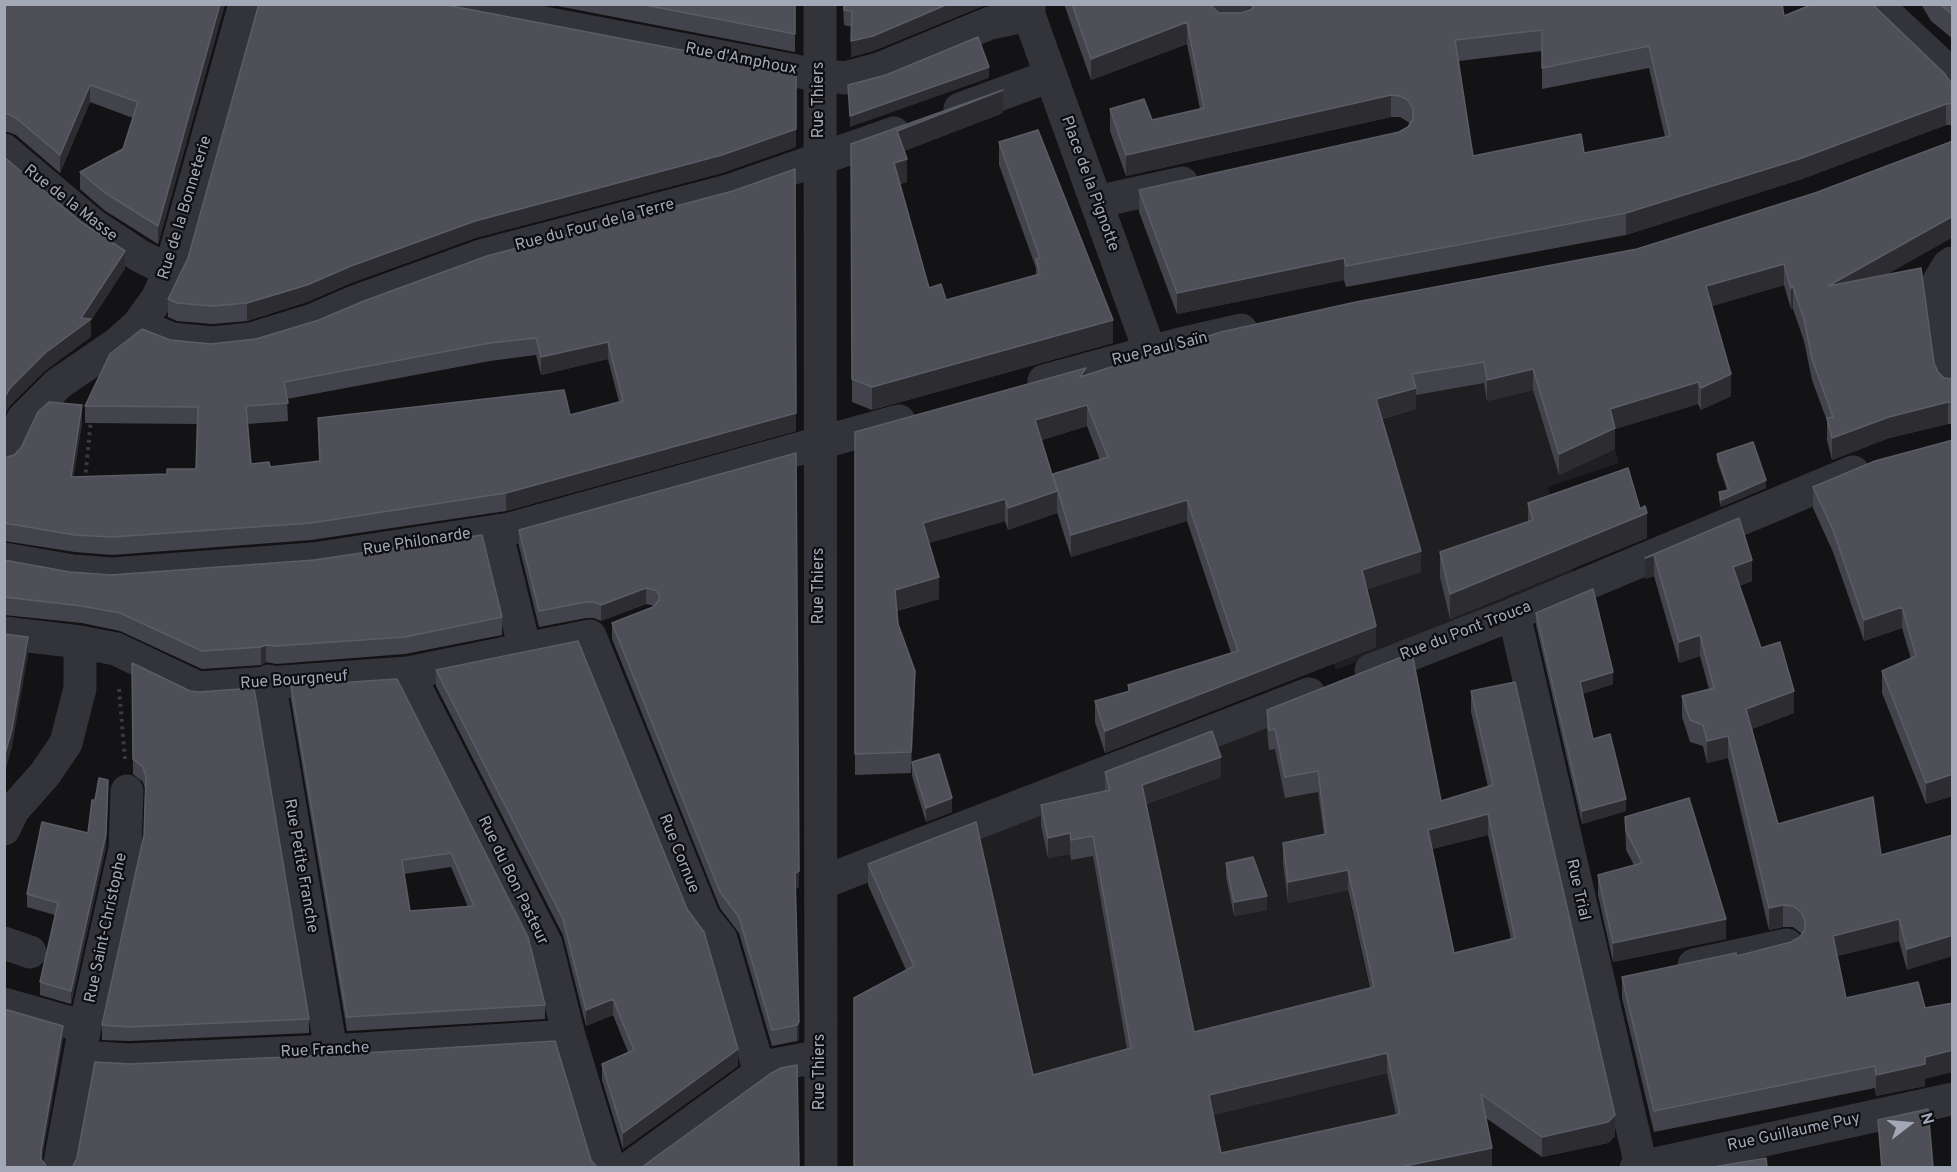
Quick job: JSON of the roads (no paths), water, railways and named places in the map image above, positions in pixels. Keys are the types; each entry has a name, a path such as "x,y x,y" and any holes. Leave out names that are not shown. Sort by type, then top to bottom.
{"street":[{"name":"Rue de la Bonneterie","path":"4,457 23,419 58,384 118,343 138,325 157,299 170,271 244,4"},
{"name":"Rue d'Amphoux","path":"445,4 844,78 879,69 990,23 1029,10"},
{"name":"Rue Thiers","path":"820,4 821,1167"},
{"path":"1876,4 1953,75"},
{"name":"Place de la Pignotte","path":"1029,10 1050,76 1150,352"},
{"name":"Rue du Four de la Terre","path":"138,325 172,339 213,344 251,339 313,320 357,300 481,256 728,191 1050,76"},
{"name":"Rue de la Masse","path":"4,150 93,225 140,256 170,271"},
{"path":"1096,202 1211,176"},
{"path":"1953,263 1948,266 1939,281 1953,382"},
{"name":"Rue Paul Saïn","path":"1019,387 1273,322"},
{"path":"820,442 928,413"},
{"name":"Rue Philonarde","path":"4,559 73,571 112,574 313,559 510,529 820,442"},
{"name":"Rue du Pont Trouca","path":"821,883 1514,614 1877,462"},
{"path":"496,531 525,650"},
{"name":"Rue Trial","path":"1514,614 1599,984 1638,1167"},
{"name":"Rue Bourgneuf","path":"4,633 80,642 116,649 198,688 269,681 408,674 590,636"},
{"name":"Rue Cornue","path":"590,636 704,918 722,939 760,1073"},
{"path":"4,829 14,810 45,774 66,743 80,688 80,642"},
{"name":"Rue du Bon Pasteur","path":"408,674 546,944 569,1036 609,1167"},
{"name":"Rue Petite Franche","path":"269,681 331,1051"},
{"name":"Rue Saint-Christophe","path":"59,1167 82,1042 125,849 127,791"},
{"path":"1665,971 1787,945"},
{"path":"1599,984 1632,978"},
{"name":"Rue Franche","path":"4,1004 82,1042 129,1060 331,1051 569,1036"},
{"path":"629,1167 760,1073 774,1065 821,1056"},
{"name":"Rue Guillaume Puy","path":"1638,1167 1676,1163 1953,1100"}]}
